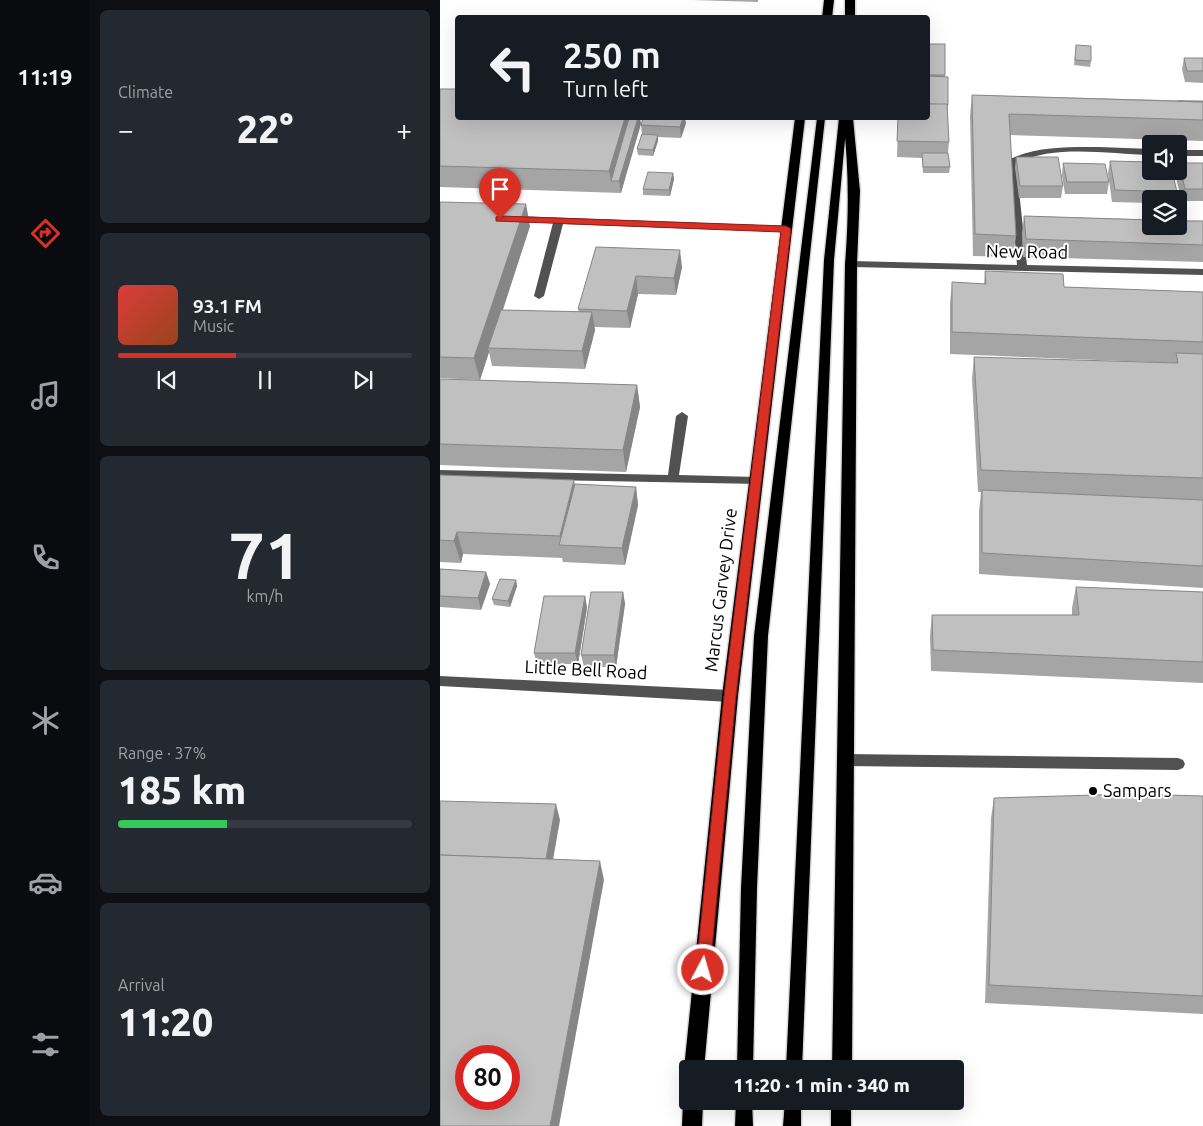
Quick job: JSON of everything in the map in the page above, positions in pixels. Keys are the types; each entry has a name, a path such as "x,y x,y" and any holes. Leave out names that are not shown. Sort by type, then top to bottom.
{"highway":[{"path":"828,15 829,0"},
{"path":"850,0 850,15"},
{"name":"Marcus Garvey Drive","path":"695,1060 730,696 800,120"},
{"path":"842,1060 851,264 855,220 854,156 848,120"},
{"path":"692,1126 693,1110"},
{"path":"841,1110 841,1126"}],"main road":[{"path":"745,1060 749,888 760,636 821,120"},
{"path":"794,1060 829,260 843,120"},
{"path":"744,1110 744,1126"},
{"path":"792,1126 793,1110"}],"street":[{"path":"1022,268 1021,218 1011,162 1019,156 1051,151 1142,152"},
{"path":"1187,153 1203,153"},
{"path":"500,219 786,229"},
{"path":"539,296 559,221"},
{"name":"New Road","path":"851,264 1203,272"},
{"path":"673,479 682,416"},
{"path":"440,474 756,481"},
{"name":"Little Bell Road","path":"440,682 730,696"},
{"path":"844,760 1178,764"}],"building":[{"path":"930,44 945,44 945,75 930,75"},
{"path":"1076,45 1091,46 1091,61 1075,60"},
{"path":"1184,58 1203,58 1203,71 1187,71"},
{"path":"930,76 948,77 948,105 930,104"},
{"path":"440,89 455,89 455,120 624,120 609,171 440,166"},
{"path":"972,95 1203,102 1203,120 1009,114 1016,236 975,234"},
{"path":"930,104 947,104 949,142 897,141 898,120 930,120"},
{"path":"628,120 637,120 619,181 611,181"},
{"path":"642,120 682,120 680,127 641,125"},
{"path":"642,134 658,135 653,150 637,149"},
{"path":"922,153 948,153 950,167 923,167"},
{"path":"1016,157 1058,157 1063,186 1020,186"},
{"path":"1110,161 1142,162 1142,180 1174,180 1177,190 1142,191 1115,190"},
{"path":"1063,163 1105,164 1109,182 1067,182"},
{"path":"1187,163 1203,163 1203,189 1185,189 1183,180 1187,180"},
{"path":"648,172 673,173 669,190 643,189"},
{"path":"440,202 526,204 474,358 440,357"},
{"path":"1024,216 1142,220 1142,235 1187,235 1187,221 1203,221 1203,245 1026,239"},
{"path":"596,247 680,250 674,278 636,276 627,311 578,309"},
{"path":"985,271 1063,274 1064,287 1203,292 1203,342 952,332 952,282 986,284"},
{"path":"501,310 592,312 582,351 488,348"},
{"path":"1176,353 1203,354 1203,478 981,470 974,357 1178,363"},
{"path":"440,379 637,385 623,450 440,444"},
{"path":"440,475 574,480 560,536 457,532 454,541 440,540"},
{"path":"575,484 636,487 622,548 559,545"},
{"path":"982,490 1203,500 1203,566 982,553"},
{"path":"440,569 486,572 478,598 440,596"},
{"path":"500,579 516,580 508,601 492,599"},
{"path":"1076,587 1203,592 1203,662 933,650 932,615 1079,615"},
{"path":"591,592 623,592 614,655 581,655"},
{"path":"544,596 585,596 575,653 534,653"},
{"path":"1130,794 1203,796 1203,996 989,985 994,798"},
{"path":"440,801 556,804 546,859 440,855"},
{"path":"440,855 600,861 550,1126 440,1126"}],"place":[{"name":"Sampars","path":"1093,791"}],"route":[{"path":"500,219 786,229 730,696 703,970"}]}
